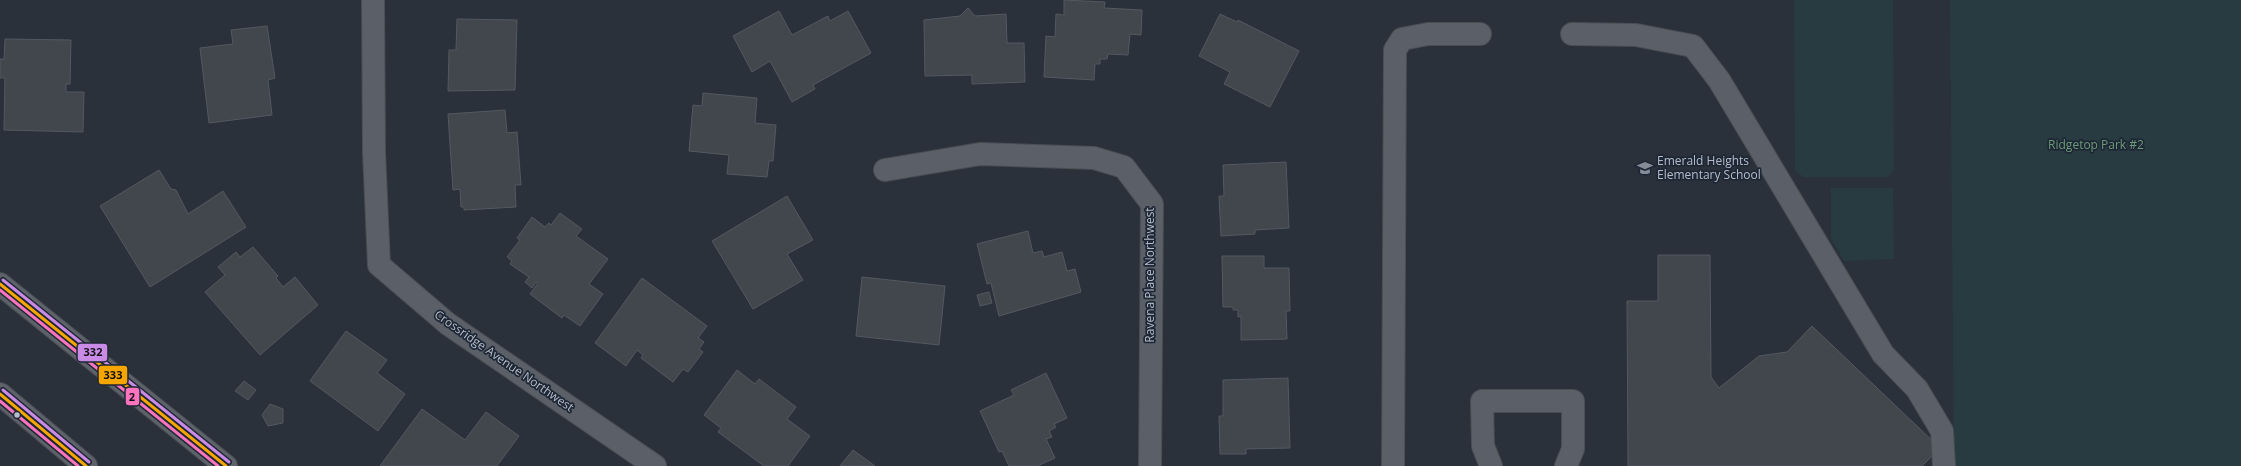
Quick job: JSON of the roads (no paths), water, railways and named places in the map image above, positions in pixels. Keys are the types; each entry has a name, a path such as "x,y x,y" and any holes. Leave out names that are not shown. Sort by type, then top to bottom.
{"main road":[{"path":"0,285 226,466"},
{"path":"0,394 86,466"}],"street":[{"name":"Crossridge Avenue Northwest","path":"373,0 374,152 379,265 448,324 655,466"},
{"path":"1393,466 1395,50 1402,39 1428,34 1480,34"},
{"path":"1572,34 1636,35 1693,46 1719,80 1883,354 1917,389 1942,431 1944,466"},
{"name":"Ravena Place Northwest","path":"885,170 980,154 1094,158 1124,167 1152,204 1150,466"},
{"path":"1491,466 1483,446 1482,401 1573,401 1573,449 1566,466"}],"place":[{"name":"Emerald Heights Elementary School","path":"1645,168"}],"park label":[{"name":"Ridgetop Park #2","path":"2096,145"}]}
